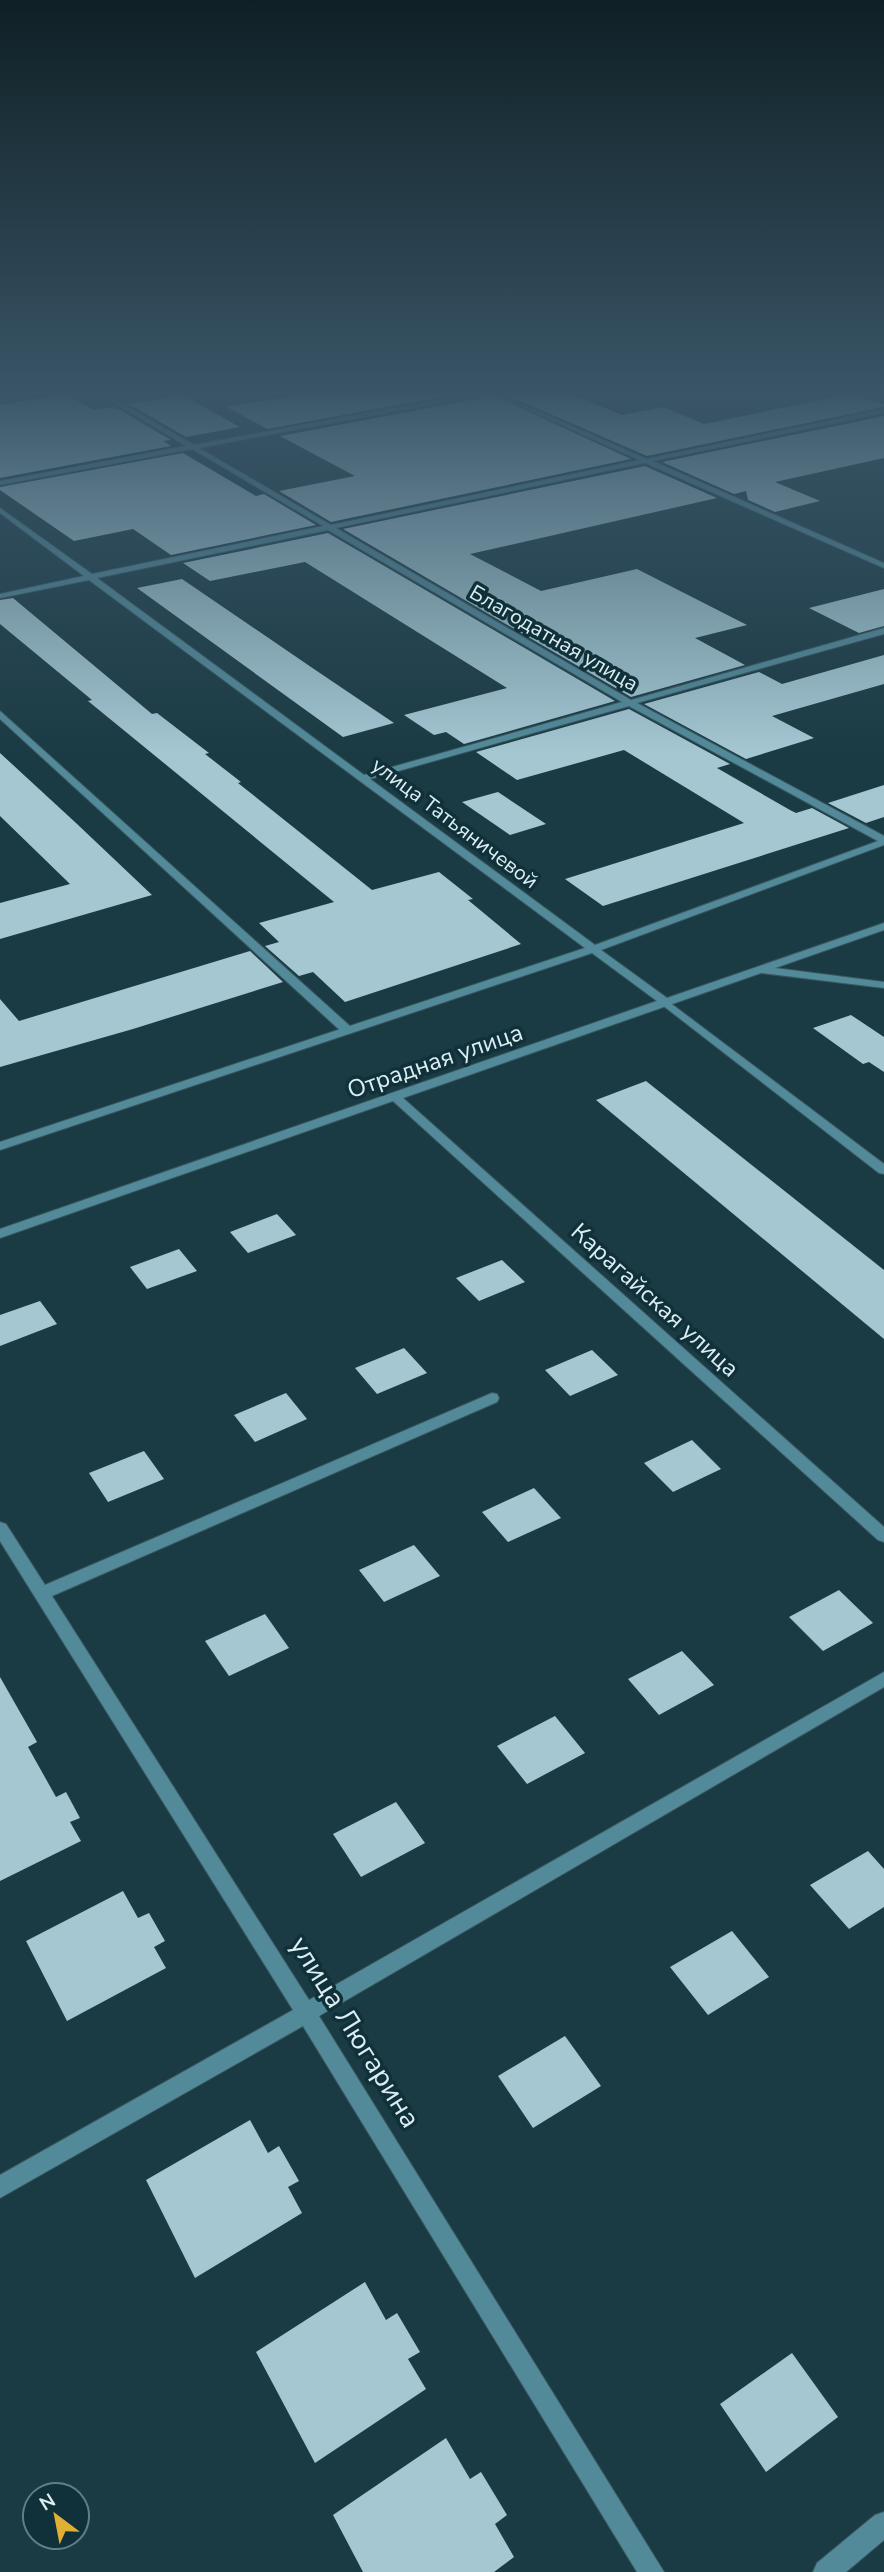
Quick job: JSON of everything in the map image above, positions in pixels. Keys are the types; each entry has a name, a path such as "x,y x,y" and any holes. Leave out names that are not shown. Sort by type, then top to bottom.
{"street":[{"name":"улица Татьяничевой","path":"6,514 665,1002 884,1170"},
{"name":"Благодатная улица","path":"306,514 632,704 884,841"},
{"path":"0,596 389,514"},
{"path":"767,514 884,566"},
{"path":"363,778 884,631"},
{"path":"0,714 347,1030"},
{"path":"0,1146 593,949 884,841"},
{"name":"Отрадная улица","path":"0,1234 884,926"},
{"path":"759,970 884,985"},
{"name":"Карагайская улица","path":"395,1097 884,1536"},
{"path":"42,1593 492,1398"},
{"name":"улица Люгарина","path":"0,1528 306,2013 651,2572"},
{"path":"0,2187 884,1679"},
{"path":"826,2572 884,2524"}],"building":[{"path":"35,514 298,514 316,525 171,555 133,529 74,541"},
{"path":"318,514 369,514 331,522"},
{"path":"415,514 646,514 470,554 541,591 637,569 747,625 695,638 745,665 631,697 343,529"},
{"path":"328,533 615,701 464,744 446,732 434,735 404,715 507,688 305,562 210,581 183,563"},
{"path":"182,579 394,723 343,737 137,588"},
{"path":"884,589 884,626 859,633 809,608"},
{"path":"13,598 152,714 157,713 209,753 205,754 241,782 238,783 372,890 439,872 473,899 468,900 521,944 345,1002 313,972 299,976 265,946 279,942 259,923 334,902 88,701 92,700 0,624 0,600"},
{"path":"884,655 884,684 772,716 814,738 746,759 644,704 759,672 782,684"},
{"path":"629,709 730,764 717,768 790,810 796,813 812,808 849,828 603,906 565,879 744,823 624,750 517,780 476,752"},
{"path":"0,753 152,895 0,939 0,903 70,884 0,816"},
{"path":"884,785 884,817 866,823 828,803"},
{"path":"498,792 546,824 510,835 462,802"},
{"path":"250,951 283,982 0,1067 0,999 19,1021"},
{"path":"851,1015 884,1037 884,1072 869,1062 863,1064 813,1028"},
{"path":"646,1081 884,1270 884,1339 596,1100"},
{"path":"277,1214 296,1235 248,1253 230,1232"},
{"path":"179,1249 197,1271 147,1289 130,1267"},
{"path":"502,1260 525,1282 479,1301 456,1278"},
{"path":"40,1301 57,1324 0,1346 0,1315"},
{"path":"404,1348 427,1373 377,1394 355,1368"},
{"path":"592,1350 618,1375 570,1396 545,1370"},
{"path":"286,1393 307,1419 255,1442 234,1415"},
{"path":"692,1440 721,1469 673,1492 644,1463"},
{"path":"144,1451 164,1479 108,1502 89,1473"},
{"path":"534,1488 561,1518 508,1542 482,1512"},
{"path":"414,1545 440,1576 384,1602 359,1570"},
{"path":"839,1590 873,1623 823,1651 789,1617"},
{"path":"265,1614 289,1648 229,1676 205,1641"},
{"path":"682,1651 714,1685 659,1715 628,1679"},
{"path":"0,1677 37,1742 28,1747 56,1797 66,1792 80,1818 70,1822 81,1841 0,1881"},
{"path":"555,1716 585,1753 527,1784 497,1746"},
{"path":"396,1802 425,1843 361,1877 333,1834"},
{"path":"868,1851 884,1869 884,1907 849,1929 810,1885"},
{"path":"123,1891 138,1918 149,1913 165,1941 154,1947 166,1968 67,2021 26,1941"},
{"path":"732,1931 769,1977 708,2015 670,1967"},
{"path":"565,2036 601,2086 533,2128 498,2076"},
{"path":"250,2120 268,2153 279,2146 299,2181 288,2187 302,2213 195,2278 146,2180"},
{"path":"365,2282 386,2320 397,2313 420,2352 408,2359 426,2389 315,2463 256,2352"},
{"path":"792,2353 838,2417 766,2472 720,2404"},
{"path":"446,2438 470,2479 481,2472 507,2515 495,2524 514,2557 494,2572 363,2572 333,2515"}]}
